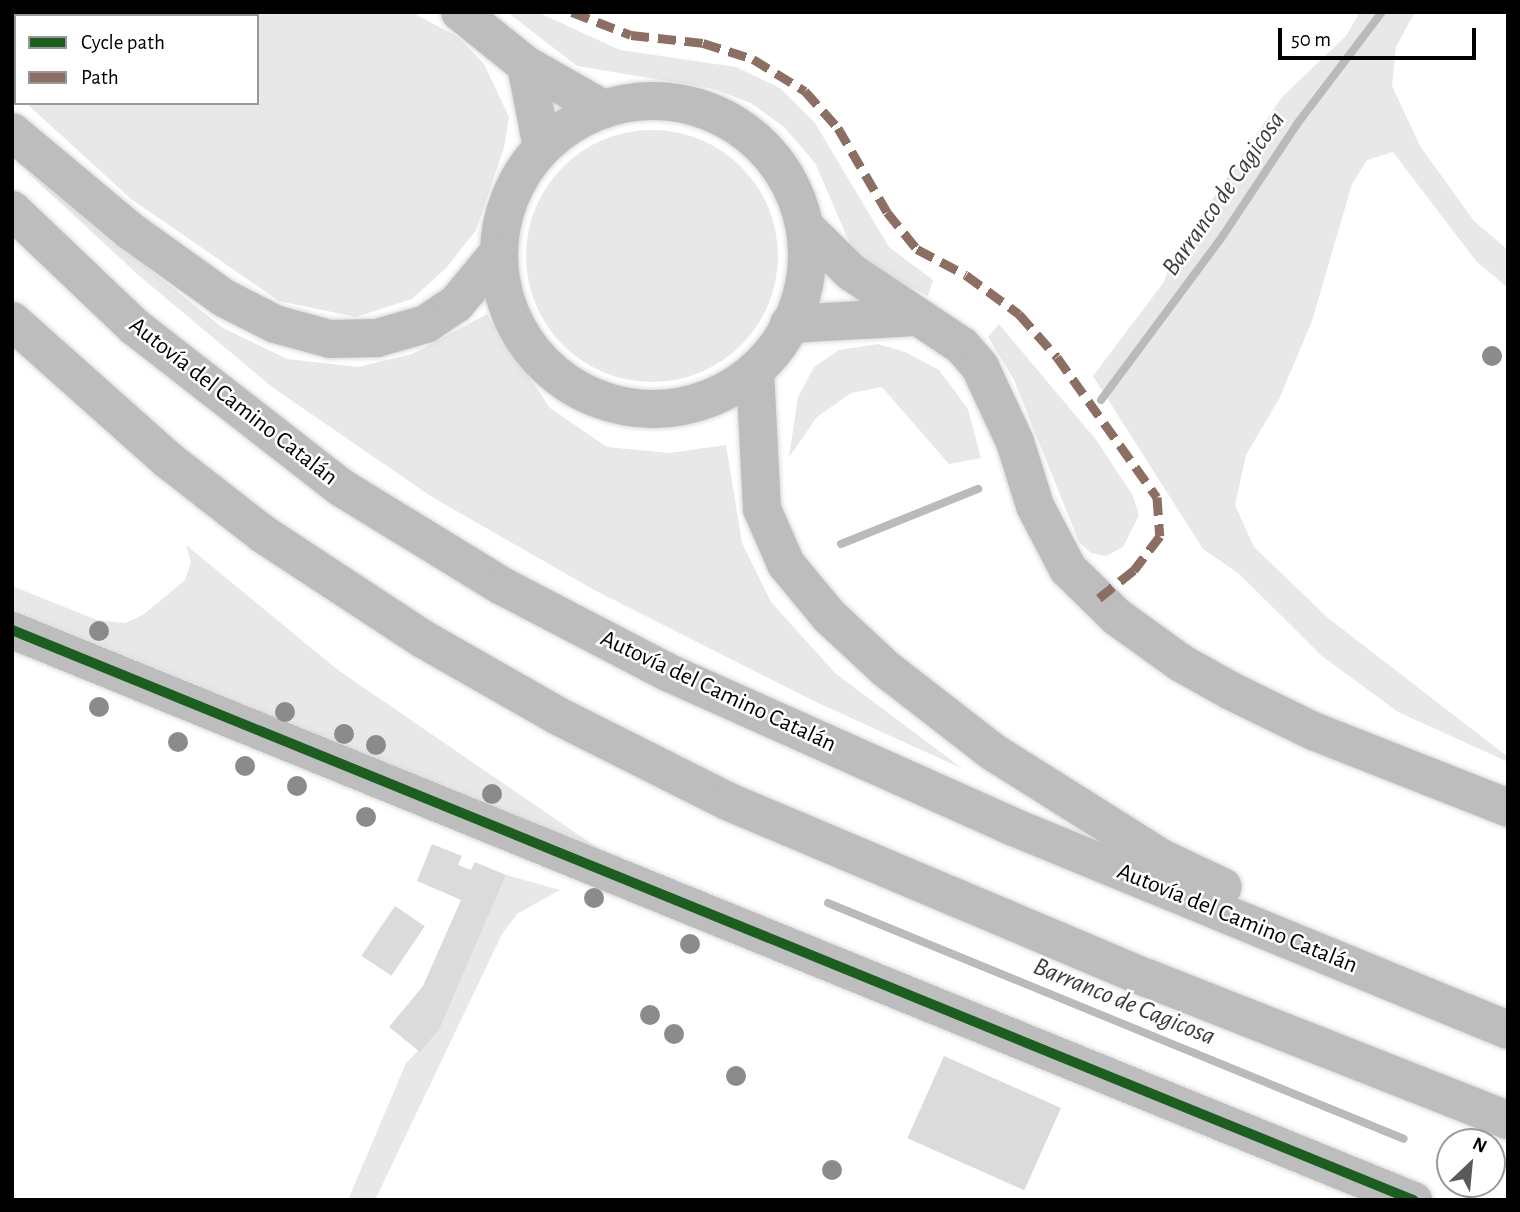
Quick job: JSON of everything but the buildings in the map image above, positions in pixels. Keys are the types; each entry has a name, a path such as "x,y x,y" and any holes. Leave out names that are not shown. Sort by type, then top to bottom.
{"highway":[{"path":"460,12 526,65 603,109"},
{"path":"526,65 542,147"},
{"path":"647,101 691,106 732,122 767,150 792,187 805,227 805,283 781,343 755,371 723,393 675,408 625,407 593,397 564,380 524,339 501,282 499,251 503,216 519,179 542,147 569,125 603,109 647,101"},
{"path":"12,132 129,230 225,298 275,324 330,339 377,338 426,324 456,304 499,251"},
{"name":"Autovía del Camino Catalán","path":"12,210 135,327 342,488 502,586 667,672 1011,826 1508,1030"},
{"path":"805,227 851,272 914,317 962,346 981,367 1014,442 1035,506 1068,569 1117,617 1181,663 1242,697 1312,731 1508,808"},
{"path":"789,324 914,317"},
{"path":"12,321 168,460 262,534"},
{"path":"12,347 158,463 262,534 423,639 556,715 727,802 1147,978 1508,1119"},
{"path":"755,371 762,509 786,564 829,616 886,669 1016,767 1161,858 1508,1018"}],"street":[{"path":"12,630 1413,1200"}],"shaded area":[{"path":"12,12 411,12 458,37 484,64 509,117 504,148 476,230 447,267 412,299 356,317 279,301 131,199 28,105 259,105 259,14 14,14 14,53"},
{"path":"507,12 537,12 620,50 736,67 780,88 815,123 889,247 933,280 928,296 878,272 851,246 815,163 784,127 751,103 710,88 577,66"},
{"path":"1360,12 1415,12 1396,47 1392,86 1420,146 1474,221 1508,250 1508,288 1476,261 1393,152 1367,160 1352,184 1312,321 1279,399 1246,455 1235,505 1254,547 1328,618 1508,757 1508,762 1398,712 1322,656 1238,573 1203,549 1093,376 1164,282 1173,257 1282,97 1346,36"},
{"path":"640,130 664,130 700,139 732,158 750,176 773,219 778,256 776,281 769,304 750,336 732,354 689,377 664,382 640,382 604,373 572,354 554,336 531,293 526,268 526,244 535,208 554,176 572,158 615,135"},
{"path":"23,168 223,328 287,359 358,367 412,354 487,314 550,408 607,447 669,453 726,445 742,543 771,602 835,673 963,769 816,702 596,591 432,497 272,387 137,274"},
{"path":"999,324 1097,441 1133,496 1139,515 1123,547 1106,556 1091,553 1079,542 1014,380 988,337"},
{"path":"878,344 905,352 939,370 968,409 981,458 949,464 882,387 851,393 817,417 789,457 798,397 814,367 839,350"},
{"path":"186,545 338,670 602,851 12,609 12,586 97,620 125,623 143,615 185,580 191,562"},
{"path":"506,875 560,890 517,914 502,934 375,1200 348,1200 406,1063 440,1028"}],"waterway":[{"name":"Barranco de Cagicosa","path":"1101,400 1220,240 1297,124 1382,12"},
{"name":"Barranco de Cagicosa","path":"841,544 978,489"},
{"name":"Barranco de Cagicosa","path":"828,903 1404,1139"}],"marked path":[{"path":"572,12 631,35 703,43 753,59 805,91 838,128 887,212 917,249 966,275 1019,314 1057,357 1157,497 1160,536 1134,570 1099,598"}],"cycle path":[{"path":"12,630 1413,1200"}]}
